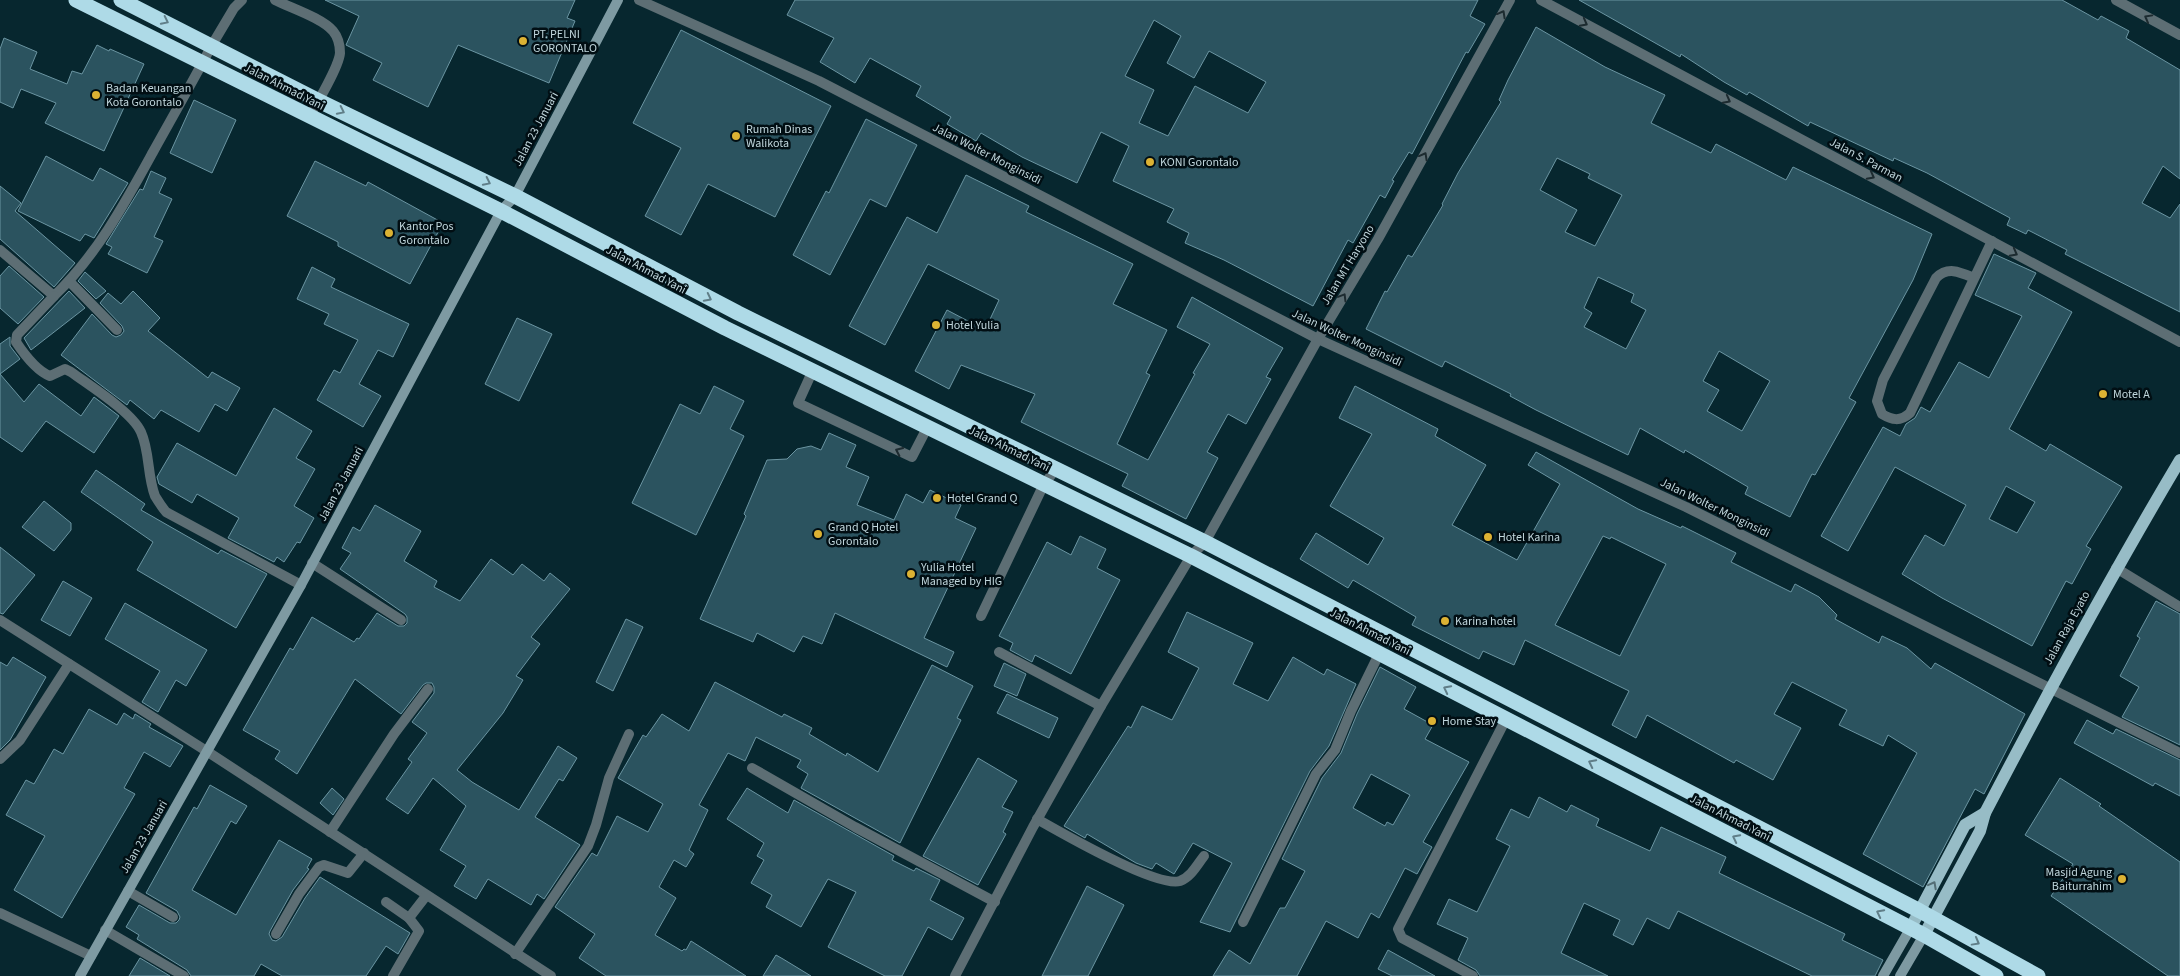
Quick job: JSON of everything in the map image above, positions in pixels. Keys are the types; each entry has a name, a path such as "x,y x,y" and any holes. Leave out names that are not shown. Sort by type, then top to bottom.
{"highway":[{"name":"Jalan Ahmad Yani","path":"76,0 501,211 674,301 1191,556 1917,932 1996,976"},
{"name":"Jalan Ahmad Yani","path":"121,0 515,196 687,287 1205,542 1934,918 2038,976"},
{"path":"674,301 687,287"},
{"path":"1324,625 1337,610"},
{"path":"1554,744 1563,727"}],"main road":[{"name":"Jalan Raja Eyato","path":"1917,932 1934,918 1980,831 1985,813 2050,688 2116,568 2180,460"},
{"name":"Jalan Raja Eyato","path":"1917,932 1920,911 1965,825 1985,813"}],"street":[{"path":"242,0 234,8 212,45 109,228 86,262 17,335 16,342 44,374 50,376 65,369 130,416 140,431 147,453 150,478 156,497 166,512 301,585"},
{"path":"275,0 319,22 332,30 338,38 340,55 319,100 309,116"},
{"name":"Jalan 23 Januari","path":"80,976 301,585 501,211 515,196 618,0"},
{"name":"Jalan Wolter Monginsidi","path":"639,0 819,81 1318,339 1686,507 2180,753"},
{"name":"Jalan MT Haryono","path":"956,976 1035,823 1101,706 1191,556 1205,542 1318,339 1378,239 1510,0"},
{"name":"Jalan S. Parman","path":"1541,0 2180,342"},
{"path":"2116,0 2180,35"},
{"path":"1974,278 1956,270 1941,273 1936,278 1883,380 1877,401 1882,414 1890,419 1901,420 1910,413 1992,241"},
{"path":"0,250 54,296"},
{"path":"69,282 117,330"},
{"path":"813,370 798,403 912,457 928,426"},
{"path":"981,616 1044,484 1056,469"},
{"path":"312,563 401,620"},
{"path":"2116,568 2180,607"},
{"path":"0,620 364,852 426,896 551,976"},
{"path":"999,652 1101,706"},
{"path":"1243,922 1316,774 1335,750 1350,711 1379,654"},
{"path":"0,759 20,740 69,664"},
{"path":"330,832 394,734 428,689"},
{"path":"1473,976 1402,938 1398,928 1506,719"},
{"path":"515,954 588,846 596,825 608,778 629,734"},
{"path":"752,768 855,827 995,902"},
{"path":"1035,823 1091,850 1167,881 1181,880 1188,877 1204,856"},
{"path":"276,934 299,894 319,867 324,865 348,872 364,852"},
{"path":"128,891 173,917"},
{"path":"409,918 426,896"},
{"path":"386,902 409,918 419,931 393,976"},
{"path":"0,913 91,956"},
{"path":"105,930 184,976"},
{"path":"1883,976 1917,932"},
{"path":"1900,976 1917,932"}],"building":[{"path":"325,0 575,0 567,18 575,21 549,83 458,45 428,107 373,80 382,63 346,45 359,16"},
{"path":"795,0 1478,0 1470,16 1485,24 1468,53 1466,52 1412,154 1409,152 1392,180 1394,181 1385,198 1380,195 1353,243 1348,240 1313,306 1224,260 1185,243 1189,233 1167,222 1174,209 1113,181 1129,146 1101,132 1077,183 1022,157 981,133 976,141 947,124 951,117 916,96 921,86 870,58 855,83 820,62 834,38 787,15","holes":["1154,20 1181,36 1167,63 1194,78 1209,51 1266,82 1248,113 1195,86 1168,136 1139,123 1154,90 1125,76"]},
{"path":"1579,0 2062,0 2098,20 2101,16 2129,31 2126,38 2180,70 2180,179 2163,166 2142,203 2170,218 2180,204 2180,312 2065,254 2067,250 2028,230 2026,234 2007,225 2010,218 1927,173 1894,158 1893,161 1810,122 1808,126 1749,92 1747,95 1681,54 1680,57"},
{"path":"1536,27 1605,67 1665,95 1651,123 1711,153 1716,144 1786,180 1793,167 1932,234 1913,280 1849,398 1856,402 1815,475 1812,474 1790,517 1745,494 1748,487 1685,450 1684,453 1640,428 1628,455 1536,410 1510,396 1511,394 1445,361 1442,367 1366,329 1385,291 1387,292 1408,255 1412,257 1443,205 1458,173 1501,102 1499,100","holes":["1557,158 1590,174 1588,178 1622,195 1595,246 1565,232 1577,210 1540,190","1598,277 1634,294 1631,302 1646,310 1626,349 1584,327 1592,313 1584,308","1719,351 1770,381 1742,431 1707,411 1719,390 1703,381"]},
{"name":"Rumah Dinas Walikota","path":"681,30 831,106 775,217 708,184 681,235 645,216 681,148 633,123"},
{"name":"Badan Keuangan Kota Gorontalo","path":"4,38 37,52 30,69 67,84 72,71 82,74 97,45 144,64 104,151 45,123 56,103 21,89 13,108 0,102 0,49"},
{"path":"194,100 236,120 212,173 170,153"},
{"path":"866,119 917,145 886,207 870,199 830,275 793,255 826,191 829,193"},
{"path":"46,156 93,181 100,168 128,183 94,238 85,234 80,241 18,211"},
{"name":"Kantor Pos Gorontalo","path":"315,161 366,186 368,182 443,223 410,284 338,246 338,242 287,216"},
{"path":"151,171 166,178 159,193 172,199 154,237 163,241 147,273 108,254 112,247 106,244 140,189 143,190"},
{"path":"966,175 1029,206 1026,212 1133,264 1113,304 1167,330 1146,373 1150,375 1117,444 1148,460 1195,374 1193,373 1210,344 1177,327 1192,297 1283,348 1266,377 1271,379 1246,424 1228,414 1207,452 1218,458 1186,519 1122,486 1128,474 1021,422 1035,394 961,365 949,389 915,371 947,310 985,330 999,300 928,264 885,345 849,326 907,217 937,233"},
{"path":"0,186 21,203 15,211 75,263 54,287 0,239"},
{"path":"1994,254 2036,273 2028,288 2072,312 2009,429 2046,451 2050,444 2122,487 2086,546 2091,549 2072,584 2066,581 2032,646 1942,598 1902,574 1925,535 1944,546 1966,505 1895,467 1848,551 1821,536 1883,427 1900,436 1906,424 1915,418 1921,407 1930,412 1959,362 1989,378 2022,316 1975,295","holes":["2006,486 2035,502 2017,533 1989,519"]},
{"path":"9,266 44,297 18,324 0,308 0,276"},
{"path":"312,267 335,279 331,287 409,324 393,357 378,350 359,384 381,396 363,427 317,400 334,370 340,373 358,340 324,324 329,314 297,299"},
{"path":"85,272 106,291 96,299 78,281"},
{"path":"69,291 85,308 31,350 24,338"},
{"path":"133,291 160,318 148,331 208,378 212,372 240,388 227,411 215,404 199,432 161,410 154,419 130,400 127,405 61,355 92,314 112,335 116,337 121,335 124,331 122,326 100,303 108,293 121,304"},
{"path":"517,318 552,334 519,401 485,384"},
{"path":"10,337 10,346 20,359 0,374 0,344"},
{"path":"0,374 24,402 39,384 81,416 94,397 119,416 94,453 46,421 22,452 0,437"},
{"path":"714,386 744,401 730,429 744,436 696,535 632,503 680,404 700,414"},
{"path":"1355,386 1438,429 1435,436 1486,465 1452,525 1517,560 1560,484 1528,465 1536,452 1638,509 1681,528 1682,526 1736,553 1731,562 1791,592 1795,584 1819,597 1837,615 1835,619 1879,643 1882,636 1907,648 1931,669 1935,663 2025,714 1984,794 1975,789 1923,887 1863,854 1917,753 1888,735 1883,746 1839,725 1847,710 1792,682 1774,714 1801,728 1773,780 1736,760 1734,763 1647,715 1636,738 1612,725 1629,691 1525,640 1514,665 1483,651 1479,659 1412,625 1416,617 1353,580 1348,588 1300,559 1316,533 1368,565 1384,538 1330,506 1372,434 1339,418","holes":["1603,536 1610,539 1611,537 1666,564 1620,656 1555,625"]},
{"path":"274,408 312,431 296,458 315,469 294,506 314,518 300,543 297,542 284,562 277,557 274,562 228,538 239,518 197,494 192,503 159,484 157,477 177,443 236,476"},
{"name":"Grand Q Hotel Gorontalo","path":"829,433 856,445 846,467 869,477 857,505 894,520 906,494 923,503 930,490 961,505 955,518 976,528 924,638 954,652 947,667 835,613 822,644 803,636 794,652 757,633 753,642 700,619 746,516 744,514 767,460 787,459 797,449 811,446 821,450"},
{"path":"96,470 145,504 141,510 218,554 221,550 267,574 236,628 137,570 153,542 81,492"},
{"path":"44,501 71,523 71,530 54,551 22,527"},
{"path":"375,505 421,531 404,561 437,581 434,587 460,601 491,559 513,575 522,564 544,581 550,573 570,589 531,637 540,644 516,676 523,680 503,713 457,770 472,782 519,810 558,746 577,758 563,781 559,779 535,817 580,845 544,899 537,894 531,905 488,879 476,899 454,886 466,866 440,850 466,806 433,778 408,814 386,799 412,762 408,759 427,733 412,722 434,693 432,683 423,685 401,714 355,679 297,774 275,759 280,751 243,730 290,648 293,650 312,617 354,642 357,638 359,639 377,613 398,626 404,626 407,623 405,614 340,569 351,553 342,548 353,527 360,531"},
{"path":"1080,536 1106,549 1097,568 1120,580 1071,674 1035,655 1032,662 1010,650 1013,643 999,636 1047,542 1071,555"},
{"path":"0,547 35,575 3,614 0,613"},
{"path":"63,581 92,598 70,636 41,620"},
{"path":"2156,601 2180,614 2180,745 2122,717 2139,687 2120,676 2140,638 2137,636"},
{"path":"125,603 207,650 186,686 176,680 158,712 142,702 160,671 105,639"},
{"path":"1187,612 1253,643 1233,684 1268,701 1293,657 1324,675 1327,669 1356,684 1329,746 1310,771 1230,932 1200,922 1232,863 1193,843 1174,874 1156,863 1152,869 1136,863 1087,834 1085,838 1064,826 1128,726 1131,728 1142,706 1172,720 1199,668 1168,652"},
{"path":"626,619 643,627 613,691 596,682"},
{"path":"13,657 46,677 10,740 0,750 0,662 7,666"},
{"path":"1004,663 1026,674 1017,696 994,686"},
{"path":"932,665 973,686 957,718 961,720 900,843 801,788 808,774 797,767 801,760 756,737 745,761 728,753 699,805 708,810 689,850 694,854 686,867 674,860 659,887 676,898 655,935 682,951 686,950 691,941 746,976 606,976 579,958 595,934 555,907 592,853 597,856 617,816 648,832 663,804 618,778 643,735 646,737 662,714 689,731 715,682 782,717 784,714 812,728 809,734 846,756 847,753 878,772"},
{"path":"1380,667 1416,687 1404,709 1433,725 1425,739 1469,762 1423,842 1432,847 1417,874 1405,868 1379,918 1371,913 1358,938 1326,921 1297,976 1213,976 1229,950 1250,964 1280,908 1285,908 1305,871 1282,859 1322,778 1341,753 1357,714","holes":["1371,774 1410,795 1393,825 1387,822 1385,826 1353,808"]},
{"path":"1007,694 1058,718 1049,738 997,713"},
{"path":"89,709 117,725 124,713 133,719 135,714 151,724 149,727 183,746 170,767 144,752 124,788 135,794 62,918 14,890 45,836 6,815 26,780 34,784 54,749 63,754"},
{"path":"2087,720 2113,734 2116,729 2180,760 2180,796 2155,783 2153,786 2074,743"},
{"path":"978,758 1017,781 1002,807 1013,812 1003,832 1006,834 978,885 923,856"},
{"name":"Masjid Agung Baiturrahim","path":"2060,778 2101,804 2099,806 2180,862 2180,976 2168,976 2051,896 2073,864 2025,835"},
{"path":"210,785 247,806 236,824 231,821 192,890 236,915 279,840 312,859 307,868 309,869 293,890 270,931 269,934 272,940 276,941 282,937 320,877 410,933 398,954 386,946 366,976 282,976 261,964 254,976 191,976 187,970 137,939 139,935 126,927 139,905 170,923 176,923 179,920 180,917 177,911 146,893 194,807 197,809"},
{"path":"332,788 344,799 333,815 320,803"},
{"path":"747,788 788,813 794,800 894,856 892,860 914,871 916,868 940,880 930,900 964,918 952,940 928,927 902,976 885,976 828,947 856,892 828,879 801,927 766,907 772,895 751,883 764,860 757,856 764,843 727,819"},
{"path":"1539,797 1567,812 1571,805 1599,819 1596,826 1650,851 1661,827 1726,857 1719,873 1845,934 1842,940 1883,960 1875,976 1812,976 1678,911 1669,929 1647,918 1633,945 1613,935 1620,920 1584,903 1561,953 1608,976 1480,976 1476,970 1458,960 1468,938 1437,924 1449,899 1477,912 1510,846 1496,839 1511,809 1529,818"},
{"path":"1087,886 1124,905 1088,976 1042,976"},
{"path":"1388,950 1435,976 1392,976 1378,969"},
{"path":"776,955 783,959 811,976 763,976"},
{"path":"140,958 170,976 129,976"}],"place":[{"name":"PT. PELNI GORONTALO","path":"523,41"},
{"name":"Badan Keuangan Kota Gorontalo","path":"96,95"},
{"name":"Rumah Dinas Walikota","path":"736,136"},
{"name":"KONI Gorontalo","path":"1150,162"},
{"name":"Kantor Pos Gorontalo","path":"389,233"},
{"name":"Hotel Yulia","path":"936,325"},
{"name":"Motel A","path":"2103,394"},
{"name":"Hotel Grand Q","path":"937,498"},
{"name":"Grand Q Hotel Gorontalo","path":"818,534"},
{"name":"Hotel Karina","path":"1488,537"},
{"name":"Yulia Hotel Managed by HIG","path":"911,574"},
{"name":"Karina hotel","path":"1445,621"},
{"name":"Home Stay","path":"1432,721"},
{"name":"Masjid Agung Baiturrahim","path":"2122,879"}]}
